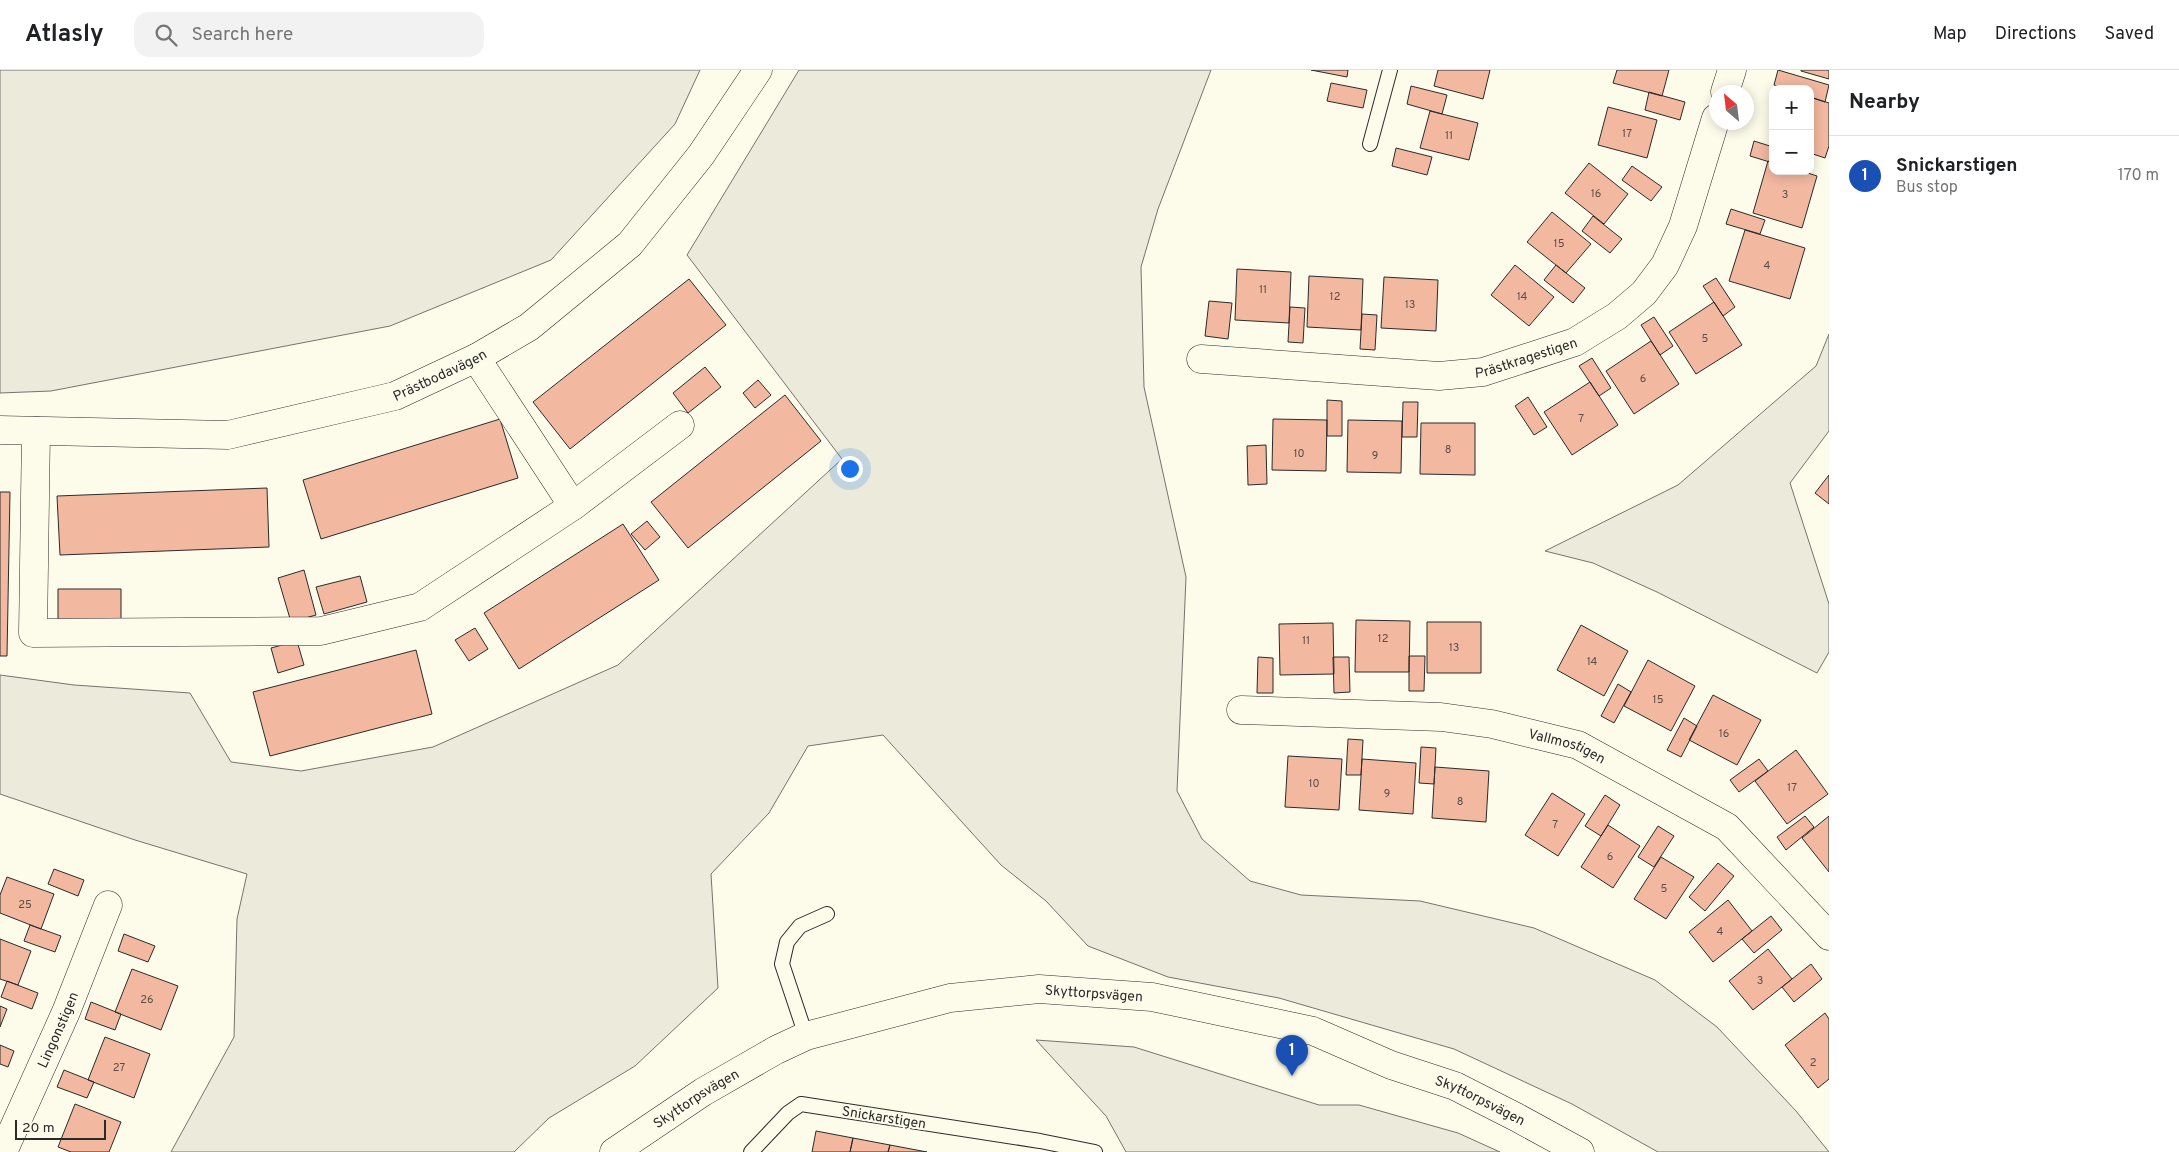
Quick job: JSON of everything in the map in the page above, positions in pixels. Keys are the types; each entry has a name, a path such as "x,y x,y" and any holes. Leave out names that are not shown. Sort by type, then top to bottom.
{"street":[{"name":"Prästbodavägen","path":"0,430 228,435 395,396 476,358 529,327 630,244 701,155 758,70"},
{"path":"1727,85 1732,70"},
{"name":"Prästkragestigen","path":"1201,359 1440,376 1483,372 1575,342 1617,316 1644,293 1665,265 1683,226 1712,130"},
{"path":"476,358 573,506"},
{"path":"36,431 33,633 321,631 420,608 573,506 680,425"},
{"name":"Vallmostigen","path":"1241,710 1441,716 1492,724 1578,745 1726,827 1829,936"},
{"name":"Lingonstigen","path":"3,1152 66,1012 108,905"},
{"name":"Skyttorpsvägen","path":"614,1152 703,1092 776,1050 806,1036 950,998 1039,990 1152,997 1313,1032 1391,1065 1455,1086 1516,1116 1580,1152"}],"lane":[{"path":"1370,144 1390,70"},
{"path":"806,1036 782,964 787,942 800,926 827,914"},
{"name":"Snickarstigen","path":"751,1152 788,1113 801,1104 1040,1141 1095,1152"}],"shaded area":[{"path":"0,70 700,70 675,124 551,260 390,326 51,391 0,393"},
{"path":"799,70 1211,70 1158,209 1141,267 1144,387 1186,577 1177,791 1202,839 1250,881 1301,895 1420,901 1534,928 1655,980 1717,1027 1796,1111 1829,1152 1658,1152 1572,1104 1454,1049 1279,998 1168,977 1088,946 1046,901 1001,865 883,735 808,746 769,813 711,874 718,988 635,1066 549,1118 514,1152 171,1152 234,1037 237,919 247,874 135,840 0,794 0,675 74,685 190,693 231,762 301,771 433,747 618,665 842,459 687,255"},
{"path":"1829,334 1829,431 1790,483 1829,604 1829,652 1817,673 1657,592 1593,563 1545,551 1678,485 1816,366"},
{"path":"1036,1040 1134,1047 1319,1105 1359,1105 1458,1133 1500,1152 1126,1152 1106,1116"}],"building":[{"path":"1311,70 1348,70 1347,77"},
{"path":"1438,70 1490,70 1483,99 1434,86"},
{"path":"1617,70 1669,70 1662,96 1613,83"},
{"path":"1778,70 1829,85 1825,102 1814,98 1814,85 1774,85"},
{"path":"1829,70 1829,79 1801,71"},
{"path":"1331,83 1367,90 1363,108 1327,101"},
{"path":"1411,86 1447,95 1442,114 1407,104"},
{"path":"1649,92 1685,102 1680,120 1645,110"},
{"path":"1814,98 1829,103 1829,146 1825,158 1814,154"},
{"path":"1608,107 1657,120 1647,158 1598,145"},
{"path":"1430,111 1478,123 1469,160 1420,148"},
{"path":"1754,141 1769,146 1769,162 1750,156"},
{"path":"1396,148 1432,157 1427,175 1392,166"},
{"path":"1768,161 1769,175 1817,176 1802,228 1753,213"},
{"path":"1589,163 1628,194 1604,224 1565,193"},
{"path":"1632,166 1662,187 1651,201 1622,180"},
{"path":"1731,209 1765,220 1760,234 1726,224"},
{"path":"1552,212 1591,244 1566,273 1527,242"},
{"path":"1593,216 1622,239 1610,253 1582,231"},
{"path":"1745,230 1805,248 1790,299 1729,281"},
{"path":"1515,265 1554,297 1529,326 1491,295"},
{"path":"1556,265 1585,288 1573,303 1544,280"},
{"path":"1237,269 1291,272 1289,323 1235,320"},
{"path":"1309,276 1363,279 1361,330 1307,327"},
{"path":"1384,277 1438,280 1436,331 1381,328"},
{"path":"1716,278 1735,307 1723,316 1703,286"},
{"path":"689,279 726,325 570,449 533,402"},
{"path":"1209,301 1232,303 1228,339 1205,336"},
{"path":"1714,302 1742,345 1696,374 1669,332"},
{"path":"1290,307 1305,308 1303,343 1288,342"},
{"path":"1362,314 1377,315 1375,350 1360,349"},
{"path":"1654,317 1673,346 1660,355 1641,325"},
{"path":"1651,341 1679,384 1634,414 1606,371"},
{"path":"1592,358 1611,388 1599,396 1579,366"},
{"path":"705,367 721,387 688,413 673,393"},
{"path":"758,380 771,395 755,408 743,393"},
{"path":"1590,382 1618,425 1572,455 1544,412"},
{"path":"785,395 821,441 688,548 651,502"},
{"path":"1528,397 1547,427 1534,435 1515,406"},
{"path":"1327,400 1342,401 1342,436 1327,436"},
{"path":"1403,402 1418,402 1417,437 1402,437"},
{"path":"500,419 518,478 321,539 303,480"},
{"path":"1273,419 1327,420 1326,471 1272,470"},
{"path":"1348,420 1402,421 1401,473 1347,472"},
{"path":"1421,423 1475,423 1475,475 1420,474"},
{"path":"1266,445 1267,484 1248,485 1247,446"},
{"path":"1829,475 1829,504 1815,493"},
{"path":"267,488 269,547 60,555 57,496"},
{"path":"0,492 10,492 7,656 0,656"},
{"path":"647,521 660,537 645,550 631,534"},
{"path":"623,524 659,580 519,669 484,613"},
{"path":"304,570 316,615 291,622 278,578"},
{"path":"360,576 367,602 324,614 316,587"},
{"path":"58,589 121,589 121,620 58,620"},
{"path":"1356,620 1410,621 1409,672 1355,672"},
{"path":"1427,622 1481,622 1481,673 1427,673"},
{"path":"1333,623 1334,674 1280,675 1279,624"},
{"path":"1581,625 1628,651 1604,696 1557,670"},
{"path":"475,628 488,649 469,661 455,640"},
{"path":"297,641 304,665 278,673 271,648"},
{"path":"416,650 432,714 270,756 253,692"},
{"path":"1409,656 1425,656 1424,691 1409,691"},
{"path":"1258,657 1273,658 1273,693 1257,693"},
{"path":"1333,657 1349,657 1350,692 1334,693"},
{"path":"1648,660 1695,686 1671,731 1624,706"},
{"path":"1618,684 1631,692 1614,723 1601,716"},
{"path":"1713,695 1761,720 1737,765 1689,740"},
{"path":"1684,718 1697,726 1681,757 1667,750"},
{"path":"1348,739 1363,740 1361,775 1346,775"},
{"path":"1421,747 1436,748 1434,784 1419,783"},
{"path":"1796,750 1828,794 1787,824 1755,781"},
{"path":"1288,756 1342,759 1339,810 1285,807"},
{"path":"1362,759 1416,763 1413,814 1359,810"},
{"path":"1759,759 1768,771 1739,792 1730,780"},
{"path":"1435,767 1489,771 1486,822 1432,818"},
{"path":"1552,793 1585,814 1558,856 1525,835"},
{"path":"1605,795 1620,805 1601,836 1585,826"},
{"path":"1805,816 1814,827 1786,850 1777,837"},
{"path":"1829,816 1829,872 1802,838"},
{"path":"1608,825 1640,846 1613,888 1581,867"},
{"path":"1658,826 1674,836 1654,867 1638,857"},
{"path":"1661,857 1694,877 1666,919 1634,899"},
{"path":"1718,863 1734,876 1705,911 1689,897"},
{"path":"54,869 84,880 78,896 48,884"},
{"path":"7,877 54,894 41,929 0,913 0,895"},
{"path":"1728,900 1752,931 1713,962 1689,932"},
{"path":"1771,916 1782,930 1754,953 1742,939"},
{"path":"30,925 61,936 55,952 24,941"},
{"path":"124,934 155,946 148,962 118,951"},
{"path":"0,939 31,951 18,985 0,979"},
{"path":"1768,949 1792,979 1753,1010 1729,981"},
{"path":"1811,964 1822,979 1794,1002 1782,987"},
{"path":"132,969 178,986 161,1030 115,1012"},
{"path":"7,981 38,993 32,1009 1,997"},
{"path":"91,1002 121,1014 115,1030 85,1019"},
{"path":"0,1006 7,1009 0,1027"},
{"path":"1825,1013 1829,1019 1829,1079 1818,1088 1785,1045"},
{"path":"105,1037 150,1054 134,1098 88,1080"},
{"path":"0,1045 14,1051 8,1067 0,1064"},
{"path":"64,1070 94,1082 87,1098 57,1087"},
{"path":"75,1104 121,1122 109,1152 71,1152 58,1147"},
{"path":"816,1131 853,1138 850,1152 812,1152"},
{"path":"853,1138 890,1145 888,1152 850,1152"},
{"path":"890,1145 927,1152 888,1152"}],"place":[{"name":"Snickarstigen","path":"1292,1076"}]}
